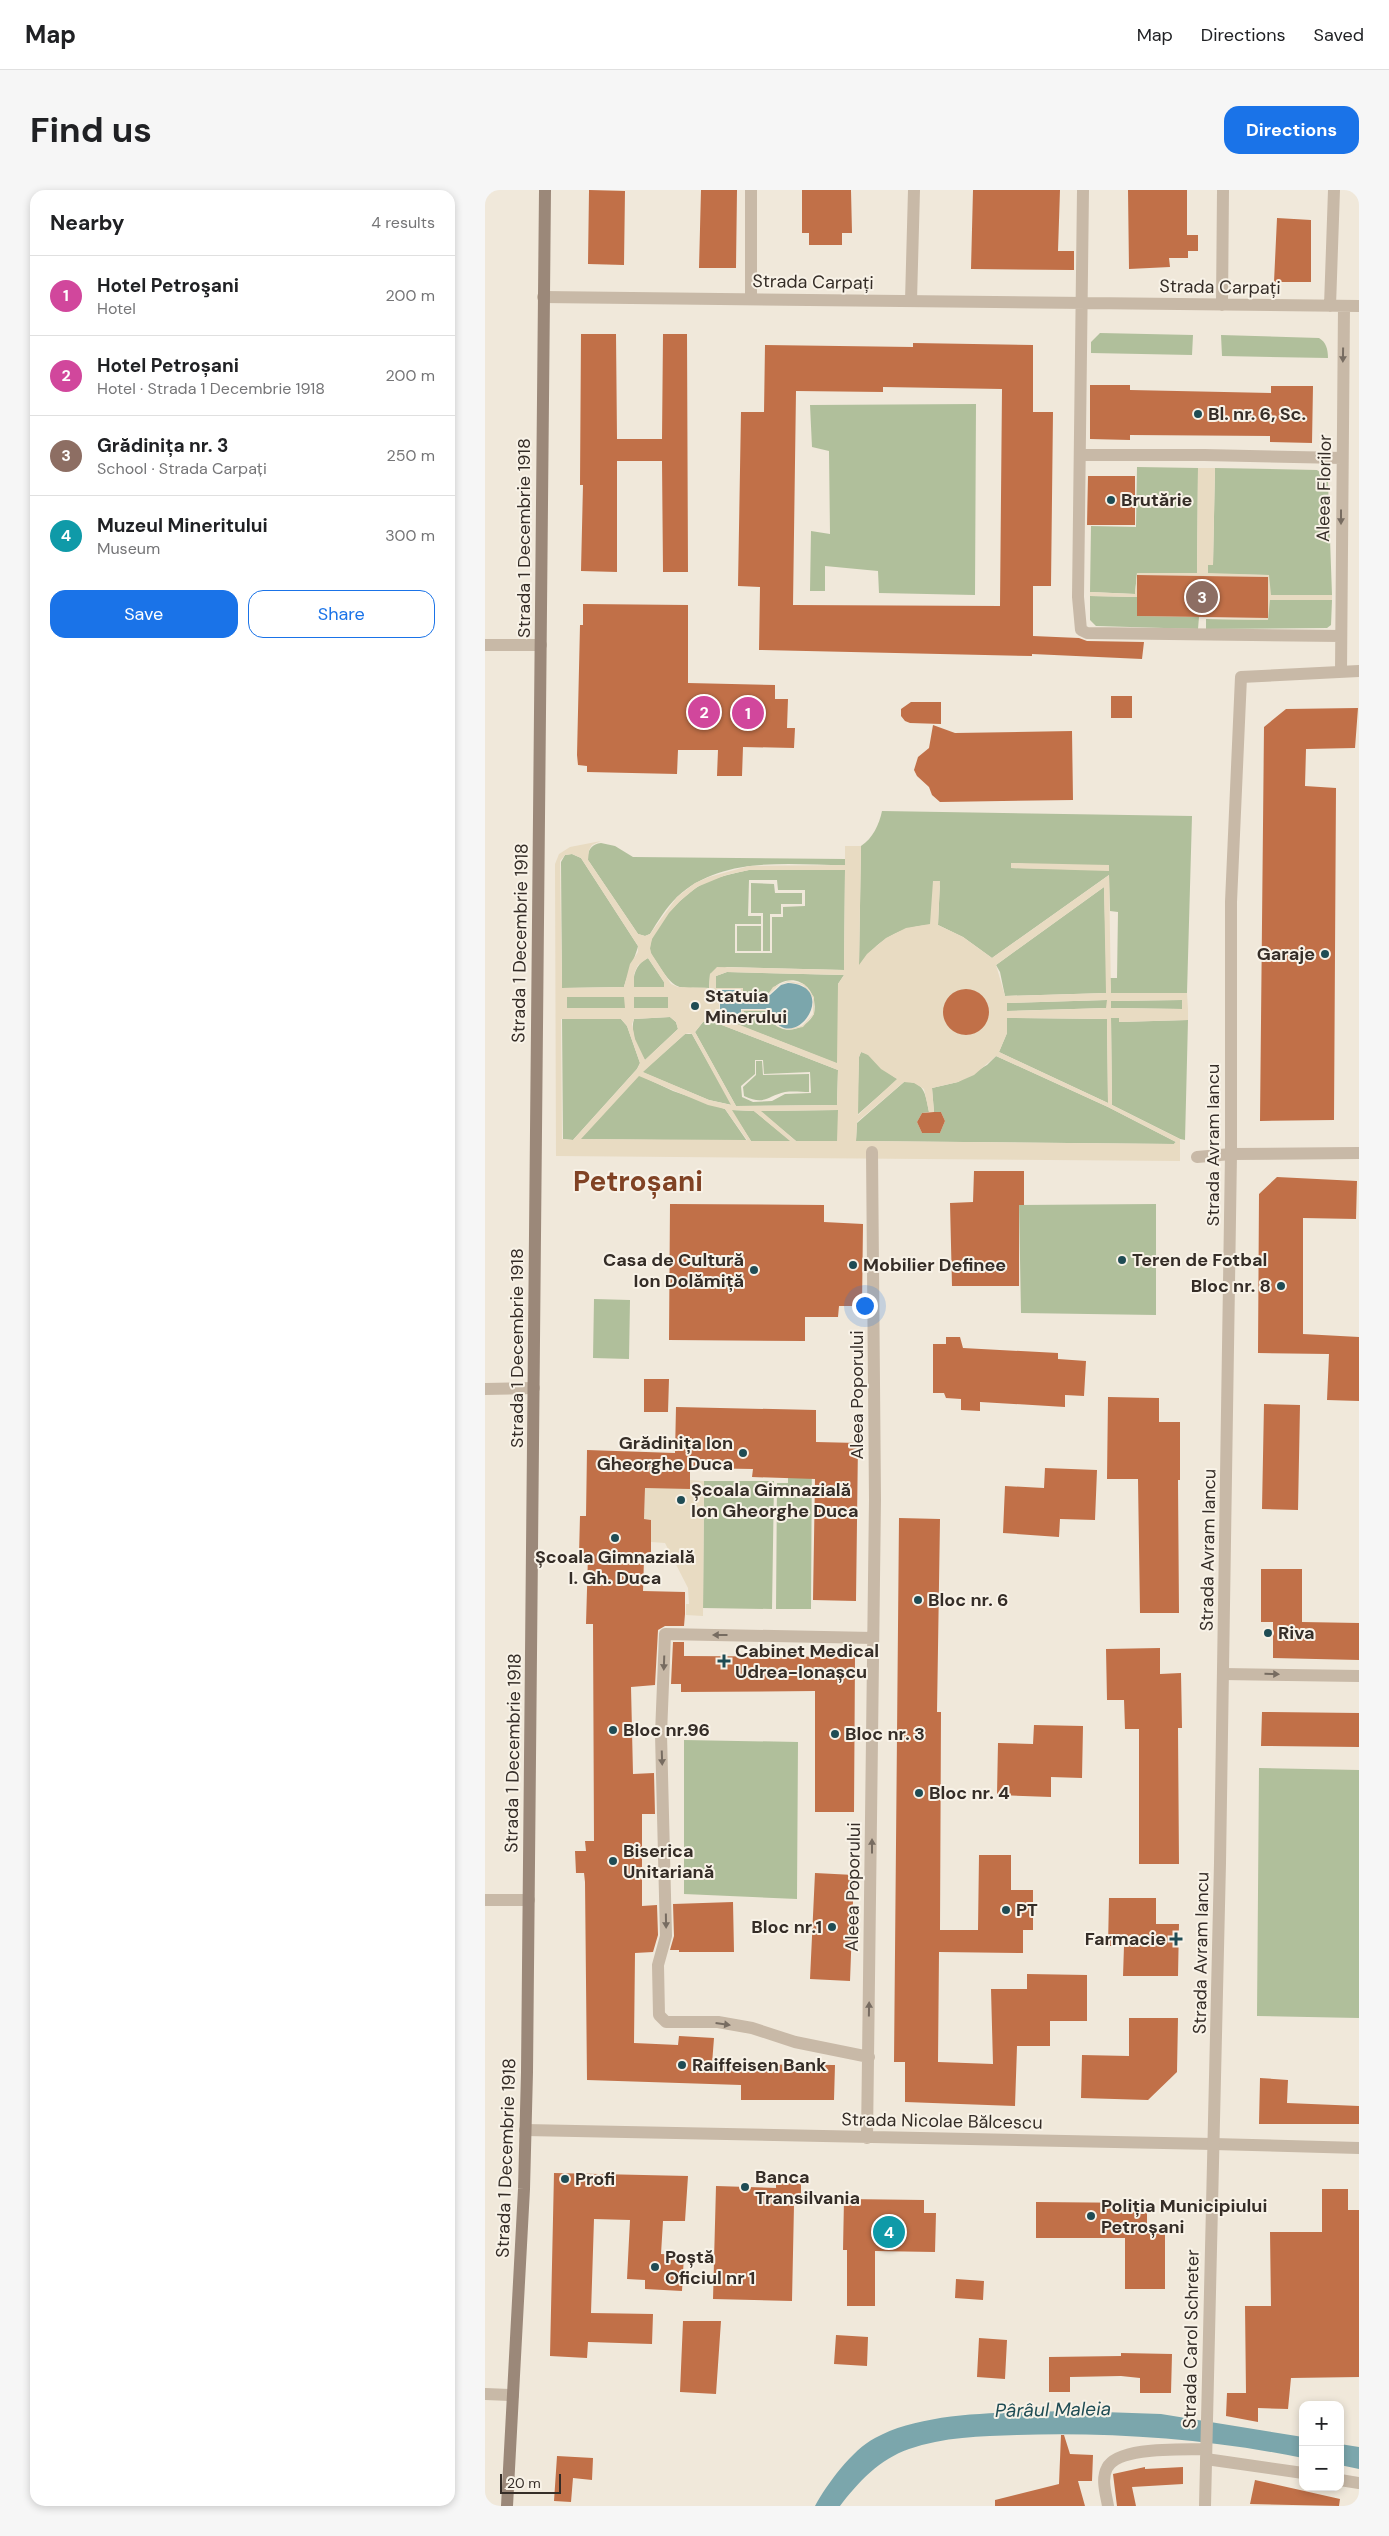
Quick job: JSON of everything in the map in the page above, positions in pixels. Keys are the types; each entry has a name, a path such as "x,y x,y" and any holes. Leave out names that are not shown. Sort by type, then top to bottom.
{"main road":[{"name":"Strada 1 Decembrie 1918","path":"507,2506 524,2189 529,1900 545,190"}],"street":[{"path":"751,190 751,299"},
{"path":"911,301 914,190"},
{"path":"1083,190 1078,597 1081,630 1087,633 1341,636"},
{"path":"1222,305 1223,190"},
{"path":"1330,306 1333,190"},
{"name":"Strada Carpați","path":"543,296 1359,306"},
{"name":"Aleea Florilor","path":"1341,671 1341,458 1344,306"},
{"path":"1080,455 1203,454 1341,458"},
{"path":"485,644 541,645"},
{"path":"1341,671 1359,671"},
{"name":"Strada Avram Iancu","path":"1213,2144 1231,1154 1231,902 1241,678 1341,671"},
{"name":"Aleea Poporului","path":"867,2138 875,1500 872,1152"},
{"path":"1197,1157 1231,1154 1359,1153"},
{"path":"485,1389 534,1388"},
{"path":"869,2058 795,2042 752,2028 718,2022 666,2022 659,2015 658,1965 667,1936 661,1734 665,1634 873,1638"},
{"path":"1223,1674 1359,1676"},
{"path":"485,1900 529,1900"},
{"name":"Strada Nicolae Bălcescu","path":"525,2130 1359,2148"},
{"name":"Strada Carol Schreter","path":"1205,2506 1213,2144"},
{"path":"485,2394 513,2395"},
{"path":"1108,2506 1104,2482 1107,2468 1114,2459 1135,2452 1206,2454 1299,2472"},
{"path":"1344,2481 1359,2483"}],"green space":[{"path":"1100,333 1193,335 1192,355 1091,353 1091,342"},
{"path":"1221,335 1319,338 1326,346 1328,358 1222,356"},
{"path":"976,404 975,595 879,593 878,571 825,566 825,591 810,591 811,531 830,534 829,451 812,447 810,405"},
{"path":"1137,467 1198,468 1197,574 1137,573 1135,594 1090,592 1091,526 1136,527"},
{"path":"1215,468 1317,470 1325,476 1328,482 1332,595 1270,595 1268,575 1208,574 1208,565 1213,565"},
{"path":"1090,596 1137,597 1137,616 1199,617 1198,629 1096,626 1090,620"},
{"path":"1269,600 1332,600 1331,625 1327,628 1206,629 1206,619 1267,620"},
{"path":"882,811 1192,816 1187,993 1111,993 1110,978 1117,978 1118,912 1110,911 1109,875 992,958 963,937 938,925 940,882 931,925 909,928 890,936 873,949 859,966 861,846 872,835","holes":["1011,863 1109,870 1011,868"]},
{"path":"601,843 615,846 633,857 845,859 845,865 757,865 735,868 714,874 695,884 677,897 650,934 645,936 638,934 588,860 588,853 591,848"},
{"path":"572,854 581,858 638,946 624,987 562,988 561,862 565,855"},
{"path":"749,870 845,870 844,970 727,967 710,974 709,988 684,988 670,981 650,951 656,930 663,919 681,900 708,881","holes":["749,880 777,880 778,890 805,890 805,906 783,907 783,917 772,917 772,953 735,953 735,924 761,924 761,916 748,916"]},
{"path":"751,883 774,884 775,893 802,893 802,904 781,904 781,914 770,914 770,951 763,951 763,913 751,913"},
{"path":"1104,887 1107,993 1005,996 1000,972 996,965"},
{"path":"737,926 761,926 761,951 737,951"},
{"path":"648,958 664,982 664,987 634,987 636,970"},
{"path":"727,972 844,975 838,984 838,1064 716,1016 743,1016 743,1011 766,1011 775,1025 789,1030 803,1026 814,1014 815,1003 812,994 801,982 785,981 777,985 769,993 743,993 743,989 715,988 716,976"},
{"path":"567,997 625,997 625,1008 567,1008"},
{"path":"634,997 668,997 668,1008 634,1008"},
{"path":"1107,1000 1107,1008 1007,1011 1006,1003"},
{"path":"1182,1000 1182,1009 1111,1008 1111,1001"},
{"path":"670,1017 676,1022 678,1029 645,1060 635,1040 634,1019"},
{"path":"1007,1018 1107,1019 1108,1103 999,1052 1007,1033"},
{"path":"1111,1018 1119,1018 1119,1022 1188,1020 1185,1140 1112,1105"},
{"path":"562,1019 621,1019 627,1026 640,1063 637,1069 573,1140 563,1139"},
{"path":"703,1022 714,1022 838,1070 837,1105 736,1106 695,1032","holes":["755,1060 763,1060 764,1074 810,1072 811,1093 785,1094 772,1101 753,1102 742,1097 741,1086 755,1074"]},
{"path":"685,1034 692,1034 732,1105 709,1100 642,1072"},
{"path":"861,1052 871,1056 898,1079 857,1115 859,1057"},
{"path":"996,1056 1108,1107 1176,1142 1174,1144 856,1141 857,1123 904,1082 916,1084 925,1095 929,1112 922,1113 917,1122 922,1133 940,1133 945,1121 941,1112 934,1112 932,1088 958,1082 987,1065"},
{"path":"756,1061 762,1061 763,1075 809,1074 809,1092 785,1092 761,1100 744,1096 743,1087 756,1075"},
{"path":"639,1075 673,1091 725,1109 747,1141 580,1139"},
{"path":"731,1110 754,1111 791,1141 751,1141"},
{"path":"838,1110 838,1141 796,1141 760,1111"},
{"path":"1156,1204 1156,1315 1021,1313 1019,1205"},
{"path":"594,1299 630,1300 629,1359 593,1358"},
{"path":"788,1442 812,1443 811,1609 776,1609 777,1483 788,1483"},
{"path":"704,1481 774,1481 772,1609 703,1608"},
{"path":"684,1740 798,1742 797,1899 684,1894"},
{"path":"1259,1768 1359,1770 1359,2018 1257,2016"}],"shaded area":[{"path":"1198,468 1215,468 1213,565 1208,565 1208,573 1269,575 1271,595 1332,595 1332,600 1270,600 1268,620 1206,619 1267,618 1268,577 1137,575 1137,597 1090,596 1090,592 1135,594 1137,573 1197,573"},
{"path":"601,841 592,845 589,850 588,860 638,934 645,936 650,934 677,897 695,883 709,877 749,866 845,865 845,846 861,846 859,965 867,954 886,938 906,928 930,924 933,881 940,881 938,925 963,937 992,958 1109,875 1111,993 1187,993 1188,1009 1188,1020 1119,1022 1119,1018 1111,1018 1112,1105 1180,1139 1180,1161 556,1156 555,864 559,854 570,847","holes":["572,854 581,858 638,946 638,952 630,964 624,987 562,988 560,861 565,855","749,870 845,870 844,970 717,967 710,974 709,988 678,987 671,984 651,953 650,948 652,939 669,913 697,887 726,875","1104,887 1106,993 1005,996 996,965","648,958 664,982 664,987 634,987 634,974 638,965","727,972 844,975 838,984 837,1063 717,1016 743,1016 744,1011 766,1011 773,1023 767,1010 742,1010 741,1015 719,1014 719,989 741,989 741,994 769,994 780,984 773,987 769,993 743,993 743,988 716,988 716,976","962,989 977,992 987,1002 989,1016 982,1029 968,1035 960,1034 948,1026 943,1011 949,997","567,997 624,997 625,1008 567,1008","634,997 668,997 668,1008 634,1008","1107,1000 1106,1008 1007,1011 1007,1003","1182,1000 1182,1009 1111,1008 1111,1001","670,1017 676,1022 678,1029 645,1060 635,1039 632,1024 634,1019","1007,1018 1107,1019 1108,1103 999,1052 1007,1033","561,1019 621,1019 627,1026 640,1063 637,1069 573,1140 562,1139","703,1022 714,1022 838,1070 837,1105 736,1106 695,1032","685,1034 692,1034 731,1105 709,1100 643,1072","861,1052 868,1055 881,1069 897,1079 858,1115 859,1057","996,1056 1108,1107 1176,1142 1174,1144 856,1141 857,1122 904,1082 914,1083 924,1089 929,1112 934,1112 932,1088 958,1082 974,1075","639,1076 708,1105 725,1109 747,1140 581,1139","732,1110 754,1111 790,1141 751,1141","838,1110 837,1141 796,1141 761,1111"]},
{"path":"1011,863 1109,865 1109,871 1011,868"},
{"path":"788,981 804,984 814,997 814,1014 803,1027 787,1030 782,1028 802,1026 813,1014 813,998 803,985 788,982 781,984"},
{"path":"690,1480 704,1481 703,1616 686,1615 686,1604 689,1604 688,1588 665,1543 651,1542 651,1520 644,1519 645,1488"}],"water":[{"path":"788,983 804,987 811,996 812,1007 807,1018 798,1026 788,1029 777,1024 768,1009 741,1009 741,1014 720,1014 720,990 740,990 741,994 770,995 781,985"},
{"path":"1074,2411 1161,2414 1299,2436 1299,2457 1232,2446 1160,2438 1053,2434 962,2438 922,2445 898,2453 870,2472 840,2506 815,2506 833,2478 849,2459 866,2443 875,2438 920,2422 945,2417"},
{"path":"1344,2445 1359,2447 1359,2469 1344,2466"}],"building":[{"path":"589,190 625,191 624,265 588,264"},
{"path":"701,190 737,190 736,268 699,268"},
{"path":"802,190 851,190 852,233 842,233 842,245 809,245 809,233 802,233"},
{"path":"973,190 1060,190 1058,251 1074,251 1074,270 971,269"},
{"path":"1128,190 1187,190 1187,235 1198,235 1198,251 1188,251 1188,258 1169,258 1170,267 1129,269"},
{"path":"1277,218 1311,220 1311,282 1274,282"},
{"path":"581,334 616,334 617,439 662,439 663,334 687,334 688,572 663,572 662,461 617,461 617,572 581,571 583,485 580,485"},
{"path":"913,343 1033,345 1033,412 1053,412 1051,586 1033,586 1033,636 1079,638 1087,641 1144,642 1142,659 1032,654 1032,656 759,650 760,587 738,586 741,412 764,412 765,345 913,347","holes":["883,387 1002,389 1000,606 793,605 796,391 883,392"]},
{"path":"1090,385 1130,385 1130,390 1271,393 1271,386 1313,386 1312,443 1270,442 1270,436 1130,435 1130,440 1090,439"},
{"name":"Brutărie","path":"1088,476 1135,476 1135,525 1087,525"},
{"path":"1137,575 1268,577 1268,618 1137,616"},
{"path":"583,604 688,605 688,683 775,685 775,699 788,699 787,728 795,728 794,748 743,747 742,776 717,776 718,750 678,750 677,774 587,772 587,766 578,765 577,755 580,625 583,625"},
{"path":"1111,696 1132,696 1132,718 1111,718"},
{"path":"911,702 941,702 941,724 910,723 905,721 901,716 901,709"},
{"path":"1358,708 1355,748 1306,749 1305,786 1336,788 1334,1120 1260,1121 1264,727 1286,709"},
{"path":"933,725 955,733 1072,731 1073,800 940,802 932,795 929,787 917,776 914,770 918,757 929,748"},
{"path":"966,989 979,993 985,999 989,1012 985,1025 979,1031 966,1035 953,1031 947,1025 943,1012 947,999 953,993"},
{"path":"941,1112 945,1121 940,1133 922,1133 917,1122 922,1113"},
{"path":"974,1171 1024,1171 1024,1205 1019,1205 1019,1286 952,1286 950,1203 973,1202"},
{"name":"Bloc nr. 8","path":"1277,1177 1357,1181 1356,1219 1303,1218 1303,1334 1359,1337 1359,1401 1327,1400 1329,1354 1258,1353 1259,1194"},
{"name":"Casa de Cultură Ion Dolămiță","path":"670,1204 824,1205 824,1222 863,1224 862,1306 839,1306 838,1317 805,1317 805,1341 669,1340"},
{"path":"946,1337 960,1337 963,1348 1058,1353 1058,1359 1086,1361 1084,1396 1065,1395 1065,1407 980,1402 980,1411 961,1410 961,1399 946,1398 944,1393 933,1393 933,1344 946,1344"},
{"path":"644,1379 669,1379 668,1412 644,1412"},
{"path":"1108,1397 1159,1398 1159,1422 1180,1422 1180,1480 1178,1480 1179,1613 1140,1613 1138,1479 1107,1479"},
{"path":"1264,1404 1300,1405 1298,1510 1262,1509"},
{"path":"676,1407 816,1410 816,1442 858,1443 856,1601 813,1600 815,1479 752,1477 753,1469 690,1468 690,1489 645,1488 644,1519 651,1520 651,1559 644,1559 643,1591 685,1592 685,1614 684,1626 665,1626 658,1630 655,1685 631,1687 633,1774 654,1773 655,1814 642,1814 642,1906 657,1905 658,1935 653,1952 635,1953 634,2043 678,2045 679,2036 714,2038 712,2064 835,2065 834,2100 741,2100 741,2085 587,2080 585,1882 584,1873 576,1873 575,1851 586,1851 585,1841 594,1841 593,1624 586,1624 588,1555 579,1555 580,1516 586,1516 587,1450 675,1453"},
{"path":"1045,1468 1097,1470 1095,1520 1060,1519 1059,1537 1003,1533 1005,1486 1044,1488"},
{"path":"899,1518 940,1519 937,1712 941,1712 940,1930 978,1930 979,1855 1011,1855 1011,1890 1033,1890 1033,1930 1023,1930 1023,1953 939,1952 938,2062 993,2064 991,1989 1027,1989 1027,1974 1087,1975 1087,2021 1050,2021 1050,2046 1017,2046 1015,2106 905,2102 905,2062 894,2062"},
{"path":"1261,1569 1302,1569 1302,1622 1359,1623 1359,1660 1273,1658 1273,1622 1261,1622"},
{"path":"673,1642 684,1642 684,1656 855,1657 854,1812 815,1812 815,1691 681,1692 681,1684 671,1684"},
{"path":"1160,1648 1160,1674 1181,1673 1182,1728 1178,1728 1179,1864 1139,1864 1139,1729 1125,1729 1124,1700 1107,1700 1106,1649"},
{"path":"1262,1712 1359,1713 1359,1747 1261,1746"},
{"path":"1034,1725 1083,1726 1082,1778 1051,1777 1051,1797 997,1795 998,1743 1033,1744"},
{"name":"Bloc nr.1","path":"815,1873 854,1875 850,1981 810,1979"},
{"path":"1109,1898 1156,1898 1156,1924 1179,1924 1178,1976 1123,1976 1124,1946 1108,1946"},
{"path":"733,1902 734,1952 679,1952 679,1950 670,1950 674,1936 673,1904"},
{"path":"1129,2018 1178,2018 1177,2072 1148,2100 1081,2098 1082,2055 1129,2056"},
{"path":"1260,2078 1288,2080 1287,2103 1359,2106 1359,2124 1259,2124"},
{"path":"554,2173 688,2176 685,2221 663,2221 661,2254 684,2255 682,2291 645,2289 645,2280 627,2279 630,2220 594,2219 591,2313 653,2314 652,2344 588,2342 587,2358 550,2356"},
{"path":"776,2182 801,2184 801,2205 794,2205 792,2301 713,2299 716,2186 776,2188"},
{"path":"1322,2189 1348,2189 1348,2210 1359,2210 1359,2377 1291,2378 1288,2409 1258,2408 1258,2422 1226,2416 1227,2393 1246,2393 1245,2306 1271,2306 1270,2232 1322,2232"},
{"path":"844,2199 924,2200 924,2213 936,2213 935,2252 875,2251 875,2306 847,2306 847,2250 843,2250"},
{"path":"1036,2202 1147,2203 1147,2230 1165,2230 1165,2289 1125,2289 1125,2238 1036,2238"},
{"path":"956,2279 984,2281 983,2300 955,2298"},
{"path":"683,2321 721,2321 716,2394 680,2392"},
{"path":"836,2335 868,2337 867,2366 834,2364"},
{"path":"979,2338 1007,2340 1005,2379 977,2377"},
{"path":"1121,2353 1172,2354 1171,2393 1140,2393 1140,2378 1121,2376 1070,2377 1070,2392 1049,2392 1049,2357 1121,2356"},
{"path":"1061,2435 1064,2435 1070,2454 1093,2455 1092,2481 1078,2481 1085,2506 995,2506 995,2500 1059,2484"},
{"path":"557,2456 593,2458 592,2480 573,2478 571,2502 554,2501"},
{"path":"1145,2467 1145,2469 1183,2467 1183,2484 1132,2487 1136,2506 1117,2506 1113,2474"},
{"path":"1255,2480 1340,2499 1339,2506 1250,2504"}],"place":[{"name":"Bl. nr. 6, Sc.","path":"1198,414"},
{"name":"Brutărie","path":"1111,500"},
{"name":"Grădinița nr. 3","path":"1202,597"},
{"name":"Hotel Petroșani","path":"704,712"},
{"name":"Hotel Petroşani","path":"748,713"},
{"name":"Garaje","path":"1325,954"},
{"name":"Statuia Minerului","path":"695,1006"},
{"name":"Teren de Fotbal","path":"1122,1260"},
{"name":"Mobilier Definee","path":"853,1265"},
{"name":"Casa de Cultură Ion Dolămiță","path":"754,1270"},
{"name":"Bloc nr. 8","path":"1281,1286"},
{"name":"Grădinița Ion Gheorghe Duca","path":"743,1453"},
{"name":"Școala Gimnazială Ion Gheorghe Duca","path":"681,1500"},
{"name":"Școala Gimnazială I. Gh. Duca","path":"615,1538"},
{"name":"Bloc nr. 6","path":"918,1600"},
{"name":"Riva","path":"1268,1633"},
{"name":"Cabinet Medical Udrea-Ionașcu","path":"724,1661"},
{"name":"Bloc nr.96","path":"613,1730"},
{"name":"Bloc nr. 3","path":"835,1734"},
{"name":"Bloc nr. 4","path":"919,1793"},
{"name":"Biserica Unitariană","path":"613,1861"},
{"name":"PT","path":"1006,1910"},
{"name":"Bloc nr.1","path":"832,1927"},
{"name":"Farmacie","path":"1176,1939"},
{"name":"Raiffeisen Bank","path":"682,2065"},
{"name":"Profi","path":"565,2179"},
{"name":"Banca Transilvania","path":"745,2187"},
{"name":"Poliția Municipiului Petroșani","path":"1091,2216"},
{"name":"Muzeul Mineritului","path":"889,2232"},
{"name":"Poștă Oficiul nr 1","path":"655,2267"}],"district":[{"name":"Petroșani","path":"638,1181"}],"water label":[{"name":"Pârâul Maleia","path":"1053,2409"}]}
